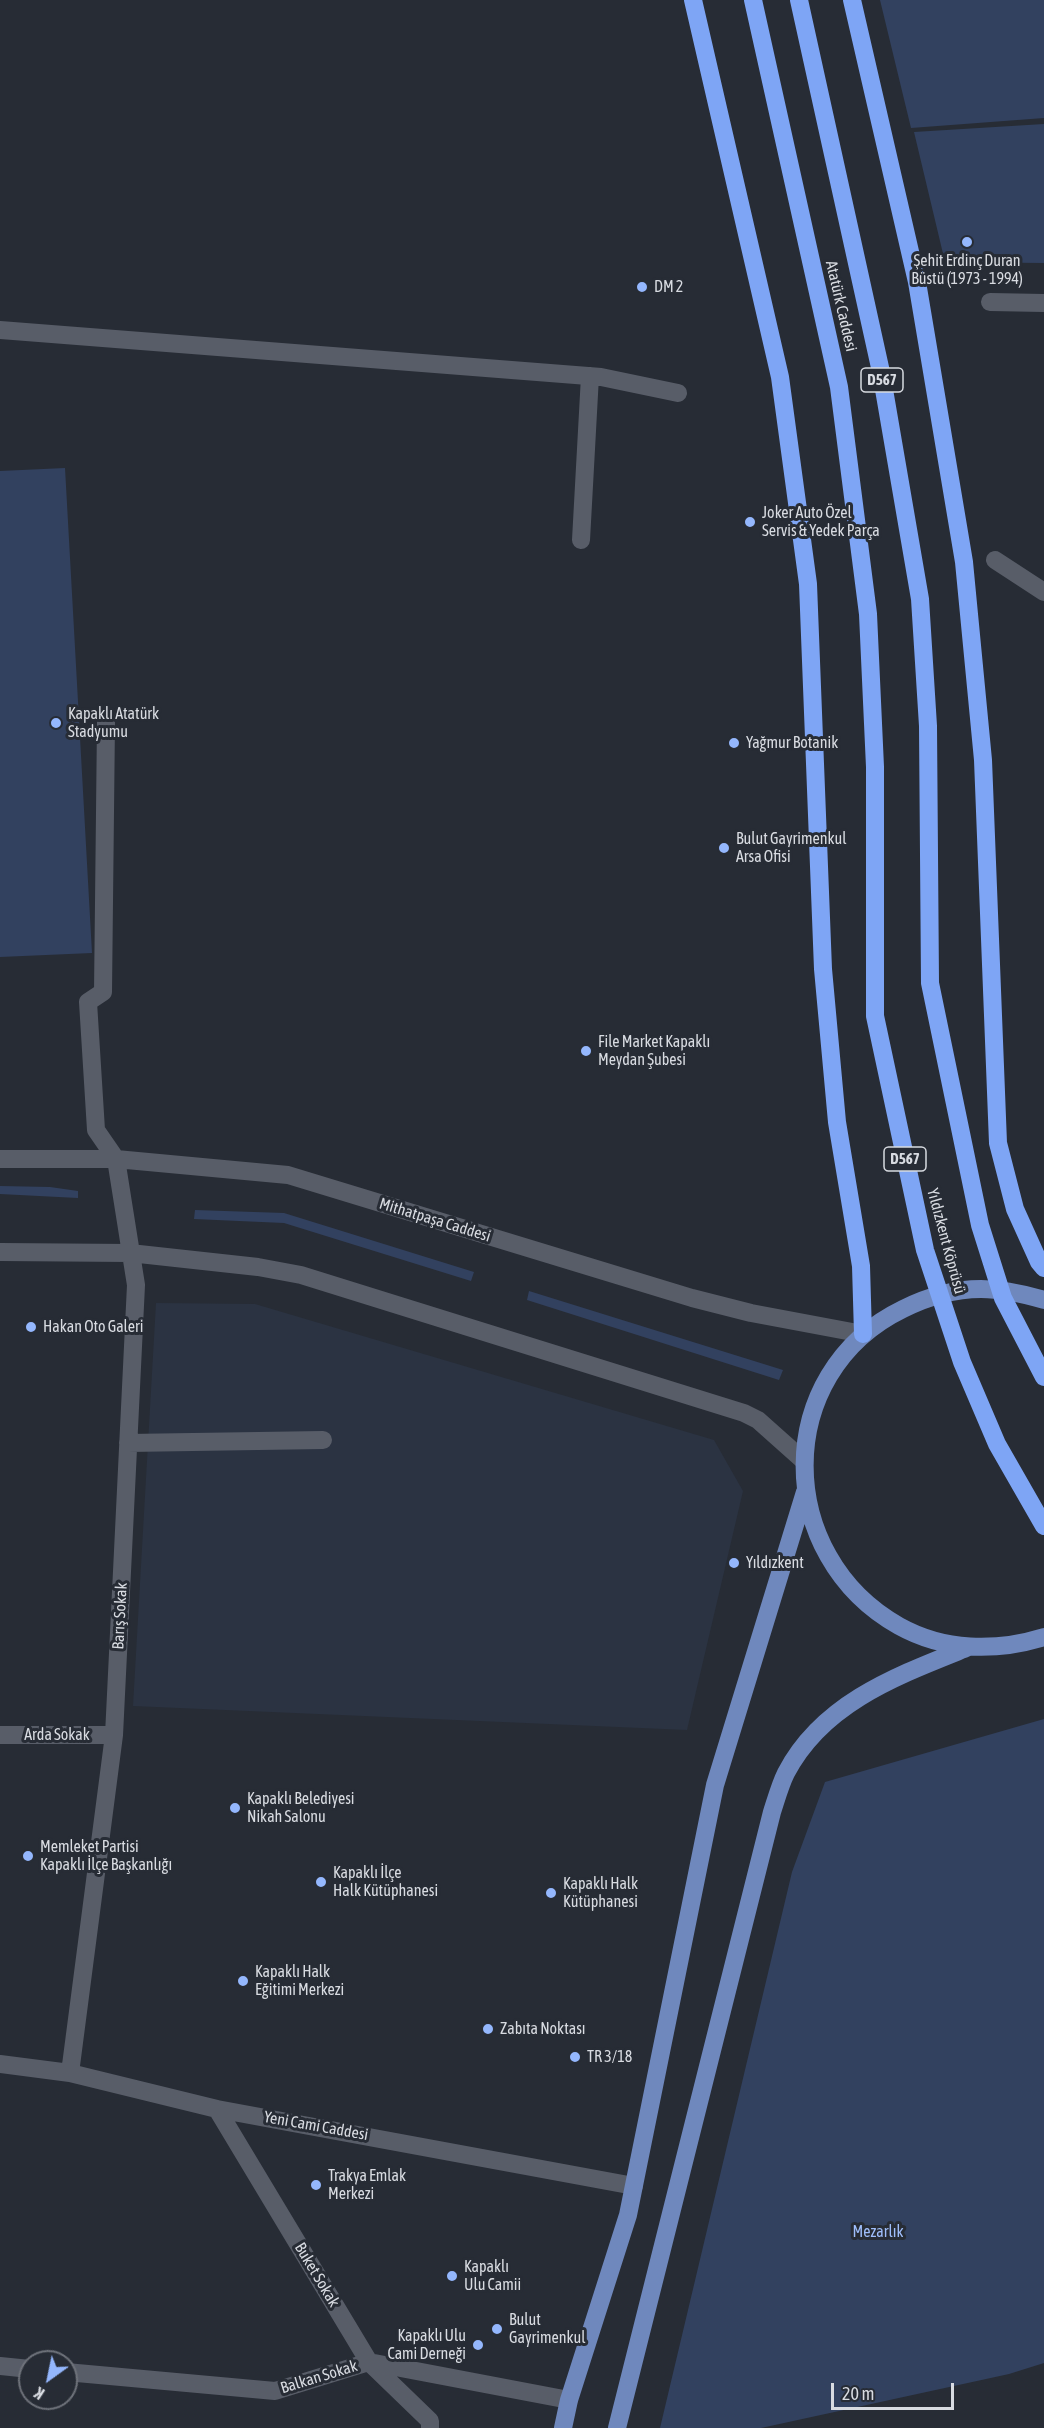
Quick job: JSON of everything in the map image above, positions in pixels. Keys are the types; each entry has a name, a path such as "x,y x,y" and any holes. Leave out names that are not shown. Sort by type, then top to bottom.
{"highway":[{"path":"693,0 780,377 808,584 823,969 837,1122 861,1266 863,1334"},
{"name":"Atatürk Caddesi","path":"753,0 839,387 868,614 875,768"},
{"name":"Atatürk Caddesi","path":"799,0 881,372 920,599 929,765 930,982 980,1225 1003,1298 1044,1377"},
{"path":"852,0 917,282 964,562 983,760 998,1143 1015,1209 1039,1262 1044,1268"},
{"name":"Yıldızkent Köprüsü","path":"875,768 875,1016 925,1250 962,1362 992,1434 1044,1526"}],"main road":[{"path":"1044,1300 1012,1292 981,1289 948,1292 917,1301 863,1334 839,1361 821,1391 809,1426 804,1461 805,1492 812,1522 824,1550 840,1576 860,1598 884,1617 910,1632 938,1642 969,1647 998,1647 1044,1637"},
{"path":"563,2428 569,2400 628,2215 715,1785 805,1492"},
{"path":"617,2428 769,1824 786,1774 805,1744 826,1720 852,1700 908,1671 969,1647"}],"street":[{"path":"990,302 1044,303"},
{"path":"0,330 590,376 678,393"},
{"path":"581,540 590,376"},
{"path":"995,560 1044,592"},
{"path":"106,722 103,992 88,1002 96,1130 116,1159"},
{"name":"Mithatpaşa Caddesi","path":"0,1159 116,1159 288,1175 692,1298 751,1313 863,1334"},
{"name":"Barış Sokak","path":"70,2073 114,1735 135,1286 116,1159"},
{"path":"0,1252 130,1253 258,1267 301,1275 548,1350 744,1413 758,1420 804,1461"},
{"path":"128,1443 323,1440"},
{"name":"Arda Sokak","path":"0,1735 114,1735"},
{"name":"Yeni Cami Caddesi","path":"0,2064 70,2073 217,2109 634,2186"},
{"name":"Buket Sokak","path":"217,2109 369,2362 430,2421 430,2428"},
{"name":"Balkan Sokak","path":"78,2373 275,2391 369,2362 569,2400"},
{"path":"0,2366 18,2368"}],"shaded area":[{"path":"156,1303 255,1304 714,1440 743,1491 687,1730 133,1706"}],"green space":[{"path":"880,0 1044,0 1044,118 911,128"},
{"path":"1044,124 1044,263 945,262 914,132"},
{"name":"Kapaklı Atatürk Stadyumu","path":"65,468 92,953 0,957 0,471"},
{"path":"0,1186 50,1187 78,1191 78,1198 0,1194"},
{"path":"195,1210 284,1213 474,1272 471,1281 284,1223 194,1219"},
{"path":"529,1291 783,1370 779,1380 527,1300"},
{"name":"Mezarlık","path":"1044,1719 1044,2363 1009,2374 761,2428 660,2428 792,1872 825,1782"}],"place":[{"name":"Şehit Erdinç Duran Büstü (1973 - 1994)","path":"967,242"},
{"name":"DM 2","path":"642,287"},
{"name":"Joker Auto Özel Servis & Yedek Parça","path":"750,522"},
{"name":"Kapaklı Atatürk Stadyumu","path":"56,723"},
{"name":"Yağmur Botanik","path":"734,743"},
{"name":"Bulut Gayrimenkul Arsa Ofisi","path":"724,848"},
{"name":"File Market Kapaklı Meydan Şubesi","path":"586,1051"},
{"name":"Hakan Oto Galeri","path":"31,1327"},
{"name":"Yıldızkent","path":"734,1563"},
{"name":"Kapaklı Belediyesi Nikah Salonu","path":"235,1808"},
{"name":"Memleket Partisi Kapaklı İlçe Başkanlığı","path":"28,1856"},
{"name":"Kapaklı İlçe Halk Kütüphanesi","path":"321,1882"},
{"name":"Kapaklı Halk Kütüphanesi","path":"551,1893"},
{"name":"Kapaklı Halk Eğitimi Merkezi","path":"243,1981"},
{"name":"Zabıta Noktası","path":"488,2029"},
{"name":"TR 3/18","path":"575,2057"},
{"name":"Trakya Emlak Merkezi","path":"316,2185"},
{"name":"Kapaklı Ulu Camii","path":"452,2276"},
{"name":"Bulut Gayrimenkul","path":"497,2329"},
{"name":"Kapaklı Ulu Cami Derneği","path":"478,2345"}]}
